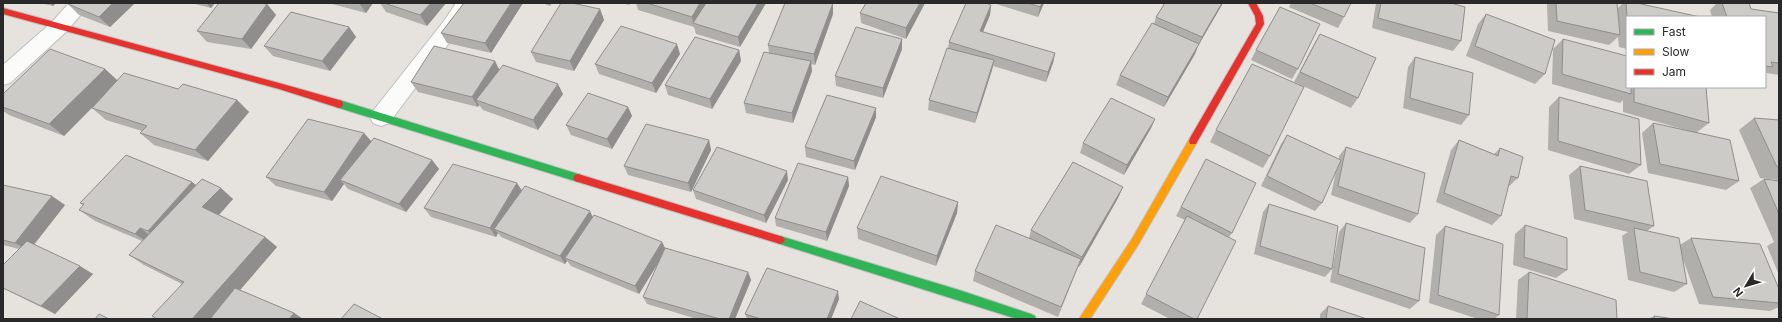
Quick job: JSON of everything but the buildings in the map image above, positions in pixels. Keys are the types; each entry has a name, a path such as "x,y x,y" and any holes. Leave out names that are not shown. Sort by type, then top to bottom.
{"street":[{"path":"3,77 59,27 81,3"},
{"path":"382,117 451,26 466,3"},
{"path":"1084,319 1135,242 1260,24 1259,16 1252,3"},
{"path":"3,11 279,86 958,295 1031,319"}],"traffic: fast":[{"path":"339,104 578,178"},
{"path":"780,240 959,295 1031,319"}],"traffic: slow":[{"path":"1084,319 1135,242 1193,141"}],"traffic: jam":[{"path":"1193,141 1260,24 1259,16 1252,3"},
{"path":"3,11 279,86 339,104"},
{"path":"578,178 780,240"}]}
